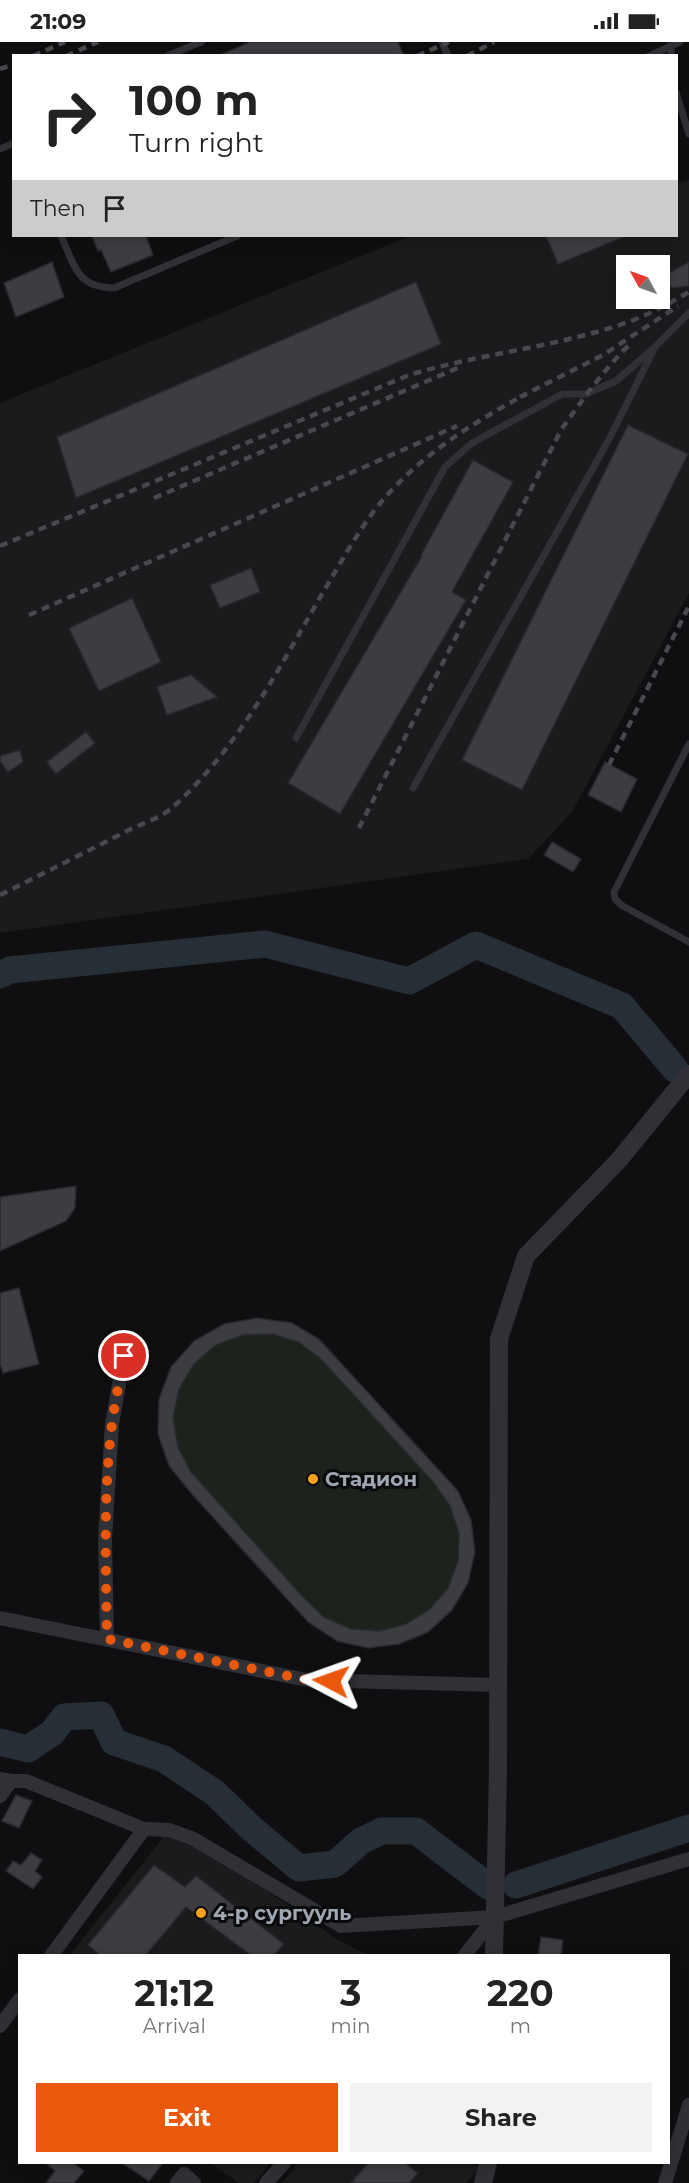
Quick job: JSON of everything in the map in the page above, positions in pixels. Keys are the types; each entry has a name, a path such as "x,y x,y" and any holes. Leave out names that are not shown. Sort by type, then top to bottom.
{"street":[{"path":"494,1954 499,1339 526,1256 619,1160 689,1074"},
{"path":"107,1639 105,1538 110,1447 124,1356"},
{"path":"0,1618 308,1680 498,1685"},
{"path":"0,1796 5,1780 26,1781 144,1829 169,1830 192,1838 341,1926 495,1917 689,1858"},
{"path":"52,1954 144,1829"},
{"path":"466,1954 495,1917"},
{"path":"0,2026 18,2002"},
{"path":"665,2183 689,2105"},
{"path":"266,2183 283,2164"},
{"path":"483,2183 489,2164"},
{"path":"177,2183 184,2174 194,2183"}],"lane":[{"path":"172,54 201,42"},
{"path":"653,54 680,42"},
{"path":"670,46 672,54"},
{"path":"678,98 689,134"},
{"path":"61,237 80,276 89,284 99,288 114,288 235,237"},
{"path":"296,738 445,467 472,443 562,394 586,394 616,381 689,313"},
{"path":"413,788 607,443 654,348"},
{"path":"689,744 614,891 615,899 621,905 689,942"}],"shaded area":[{"path":"689,180 689,593 572,812 528,859 0,933 0,403 408,237 678,237 678,183"},
{"name":"Стадион","path":"257,1318 292,1323 319,1339 458,1491 475,1552 468,1583 452,1611 428,1632 399,1644 368,1648 337,1641 308,1622 169,1466 171,1367 194,1341 224,1324"},
{"name":"4-р сургууль","path":"169,1830 260,1886 338,1940 366,1954 71,1954"},
{"path":"211,2164 269,2164 254,2183 239,2183"},
{"path":"298,2164 474,2164 479,2168 466,2183 282,2183"}],"building":[{"path":"250,42 398,42 403,54 223,54"},
{"path":"92,237 146,237 153,255 111,272 101,250 98,251"},
{"path":"546,237 624,237 558,264"},
{"path":"52,262 64,297 16,317 4,283"},
{"path":"689,262 689,286 672,288 670,272"},
{"path":"416,282 441,344 76,498 57,437"},
{"path":"628,425 688,454 522,790 462,760"},
{"path":"473,460 513,482 452,592 466,600 340,814 288,783 422,556"},
{"path":"251,568 260,592 220,608 210,585"},
{"path":"132,598 161,662 99,691 69,628"},
{"path":"191,675 217,697 167,715 157,687"},
{"path":"86,732 95,743 56,774 47,762"},
{"path":"20,750 23,762 8,772 0,761 0,756"},
{"path":"605,762 637,779 621,812 588,795"},
{"path":"552,842 581,859 573,872 544,855"},
{"path":"76,1186 75,1208 66,1221 0,1251 0,1197"},
{"path":"19,1288 39,1364 3,1373 0,1364 0,1293"},
{"path":"257,1318 292,1323 319,1339 458,1491 471,1520 475,1552 468,1583 452,1610 428,1632 399,1644 368,1648 337,1641 308,1622 169,1466 158,1434 159,1399 171,1367 194,1341 224,1324","holes":["272,1334 298,1342 321,1359 434,1483 450,1506 459,1533 458,1561 448,1588 430,1609 406,1624 379,1631 351,1629 324,1617 303,1597 191,1472 178,1447 173,1418 179,1389 194,1364 216,1345 243,1335"]},
{"path":"16,1795 32,1801 19,1828 2,1821"},
{"path":"31,1853 42,1860 35,1871 42,1877 33,1889 6,1871 13,1861 21,1865"},
{"path":"154,1865 185,1887 196,1876 284,1944 275,1954 249,1954 186,1907 147,1954 99,1954 88,1945"},
{"path":"541,1937 563,1940 561,1954 538,1954"},
{"path":"47,2164 74,2164 84,2171 74,2183 46,2183 55,2171"},
{"path":"124,2164 162,2164 149,2181"},
{"path":"367,2164 406,2164 418,2173 409,2183 351,2183"}],"waterway":[{"path":"0,975 10,970 265,944 409,981 476,945 622,1006 675,1069"},
{"path":"0,1742 28,1749 52,1733 64,1717 101,1715 114,1742 164,1759 215,1793 251,1828 299,1868 335,1864 361,1841 382,1831 416,1831 488,1886"},
{"path":"516,1885 689,1828"}],"railway":[{"path":"38,54 65,42"},
{"path":"71,54 98,42"},
{"path":"422,54 449,42"},
{"path":"471,54 494,42"},
{"path":"0,69 12,65"},
{"path":"0,546 409,375 604,330 646,315 689,292"},
{"path":"520,397 603,355 678,306"},
{"path":"359,828 561,430 602,375 629,345"},
{"path":"154,498 460,367"},
{"path":"0,895 156,818 173,807 197,783 239,732 275,676 354,540 388,494 419,464 452,438 526,394"},
{"path":"29,615 457,426"},
{"path":"609,765 689,606"}],"place":[{"name":"Стадион","path":"313,1479"},
{"name":"4-р сургууль","path":"201,1913"}],"route":[{"path":"124,1356 110,1447 105,1538 107,1639 308,1680 331,1681"}]}
